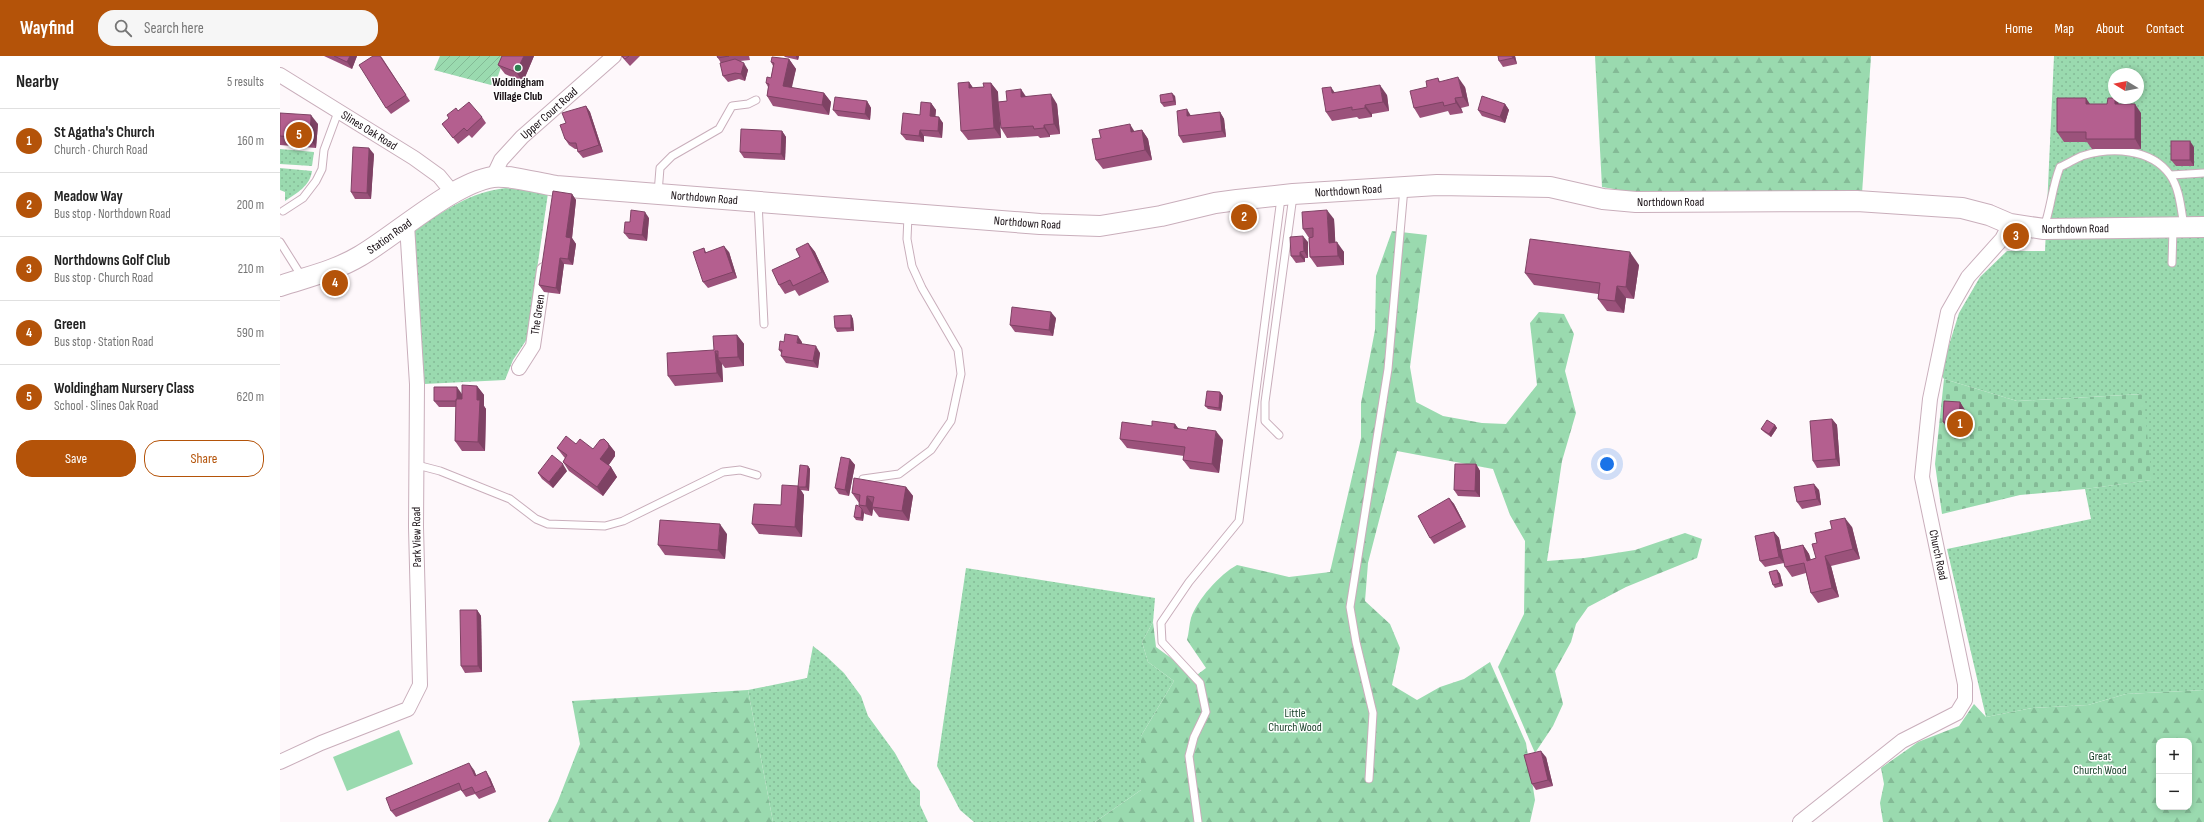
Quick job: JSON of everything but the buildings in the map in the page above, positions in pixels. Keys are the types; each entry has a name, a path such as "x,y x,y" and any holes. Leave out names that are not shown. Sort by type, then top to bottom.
{"street":[{"name":"Upper Court Road","path":"493,177 501,160 522,137 614,56"},
{"name":"Slines Oak Road","path":"280,74 338,112 414,158 439,176 453,193"},
{"name":"Station Road","path":"280,286 342,266 360,256 453,193 471,183 493,177"},
{"name":"Northdown Road","path":"493,177 555,193 658,193 1040,224 1100,226 1161,216 1215,203 1287,195 1404,187 1550,187 1603,199 1636,202 1857,201 1962,208 2010,224 2044,229 2204,227"},
{"name":"Church Road","path":"1800,822 1902,741 1957,713 1964,700 1965,684 1922,477 1930,399 1948,312 1968,277 2002,239 2010,224"},
{"name":"Park View Road","path":"280,762 408,709 420,685 417,384 407,225"},
{"name":"The Green","path":"519,368 533,346 546,254"}],"lane":[{"path":"658,193 660,168 672,156 719,129 732,106 748,104 756,100"},
{"path":"283,210 303,198 316,181 322,169 324,150 338,112"},
{"path":"2044,229 2052,203 2056,178 2060,167 2082,156 2108,151 2131,152 2144,155 2161,166 2171,176 2179,196 2178,228 2172,263"},
{"path":"2171,176 2204,173"},
{"path":"1368,779 1373,713 1356,642 1350,607 1388,369 1404,187"},
{"path":"1279,436 1265,421 1265,402 1287,195"},
{"path":"1198,822 1188,756 1194,738 1206,712 1200,683 1162,642 1161,623 1189,582 1239,521 1287,195"},
{"path":"758,201 764,324"},
{"path":"863,479 899,474 931,450 951,422 961,374 958,350 922,288 912,266 907,239 908,214"},
{"path":"280,242 303,279"},
{"path":"417,465 440,471 510,499 536,519 548,524 564,526 605,526 623,521 723,472 740,470 757,475"}],"green space":[{"path":"440,56 505,56 498,76 491,85 434,70"},
{"path":"1595,56 1871,56 1862,194 1649,195 1602,187"},
{"path":"2054,56 2204,56 2204,690 2126,694 2088,705 2032,708 1986,717 1947,549 2091,519 2085,489 2151,480 2142,394 2017,401 1944,379 1940,374 1959,313 1980,277 2007,251 2045,251"},
{"path":"280,149 314,152 312,166 280,164"},
{"path":"280,168 312,171 306,185 285,201 285,192 280,190"},
{"path":"506,188 548,193 527,339 513,360 505,380 424,384 413,239 415,229 469,198 481,193"},
{"name":"Little Church Wood","path":"1392,231 1427,235 1410,367 1416,402 1443,416 1482,423 1506,424 1537,385 1530,323 1539,312 1564,314 1574,334 1565,371 1576,413 1562,461 1547,561 1584,558 1635,550 1685,533 1702,539 1697,558 1626,587 1588,607 1576,624 1571,642 1555,671 1563,704 1553,726 1535,753 1498,667 1524,614 1525,541 1510,515 1493,469 1397,451 1368,563 1365,601 1390,624 1400,648 1392,685 1417,700 1440,687 1464,679 1490,662 1526,743 1535,800 1530,822 1095,822 1141,790 1141,736 1174,681 1148,662 1142,642 1153,622 1156,647 1190,672 1193,678 1206,668 1187,640 1191,618 1198,603 1210,588 1230,569 1237,565 1289,577 1330,572 1361,438 1361,403 1375,330 1376,276"},
{"path":"1944,379 2017,401 2143,394 2152,480 2085,489 2020,495 1942,514 1935,464"},
{"path":"966,568 1155,598 1153,622 1142,642 1148,662 1174,681 1141,736 1141,790 1095,822 974,822 960,810 937,766"},
{"path":"813,646 844,673 861,696 868,716 895,753 911,782 920,791 920,805 928,822 773,822 748,690 807,678"},
{"path":"748,690 773,822 548,822 558,801 580,744 572,701"},
{"name":"Great Church Wood","path":"2204,690 2204,822 1883,822 1880,803 1884,784 1881,768 1918,742 1959,726 1974,704 1986,717 2032,708 2088,705 2126,694"},
{"path":"399,730 413,764 347,791 333,757"}],"place":[{"name":"Woldingham Village Club","path":"518,68"},
{"name":"Woldingham Nursery Class","path":"299,135"},
{"name":"Meadow Way","path":"1244,217"},
{"name":"Northdowns Golf Club","path":"2016,236"},
{"name":"Green","path":"335,283"},
{"name":"St Agatha's Church","path":"1960,424"}]}
